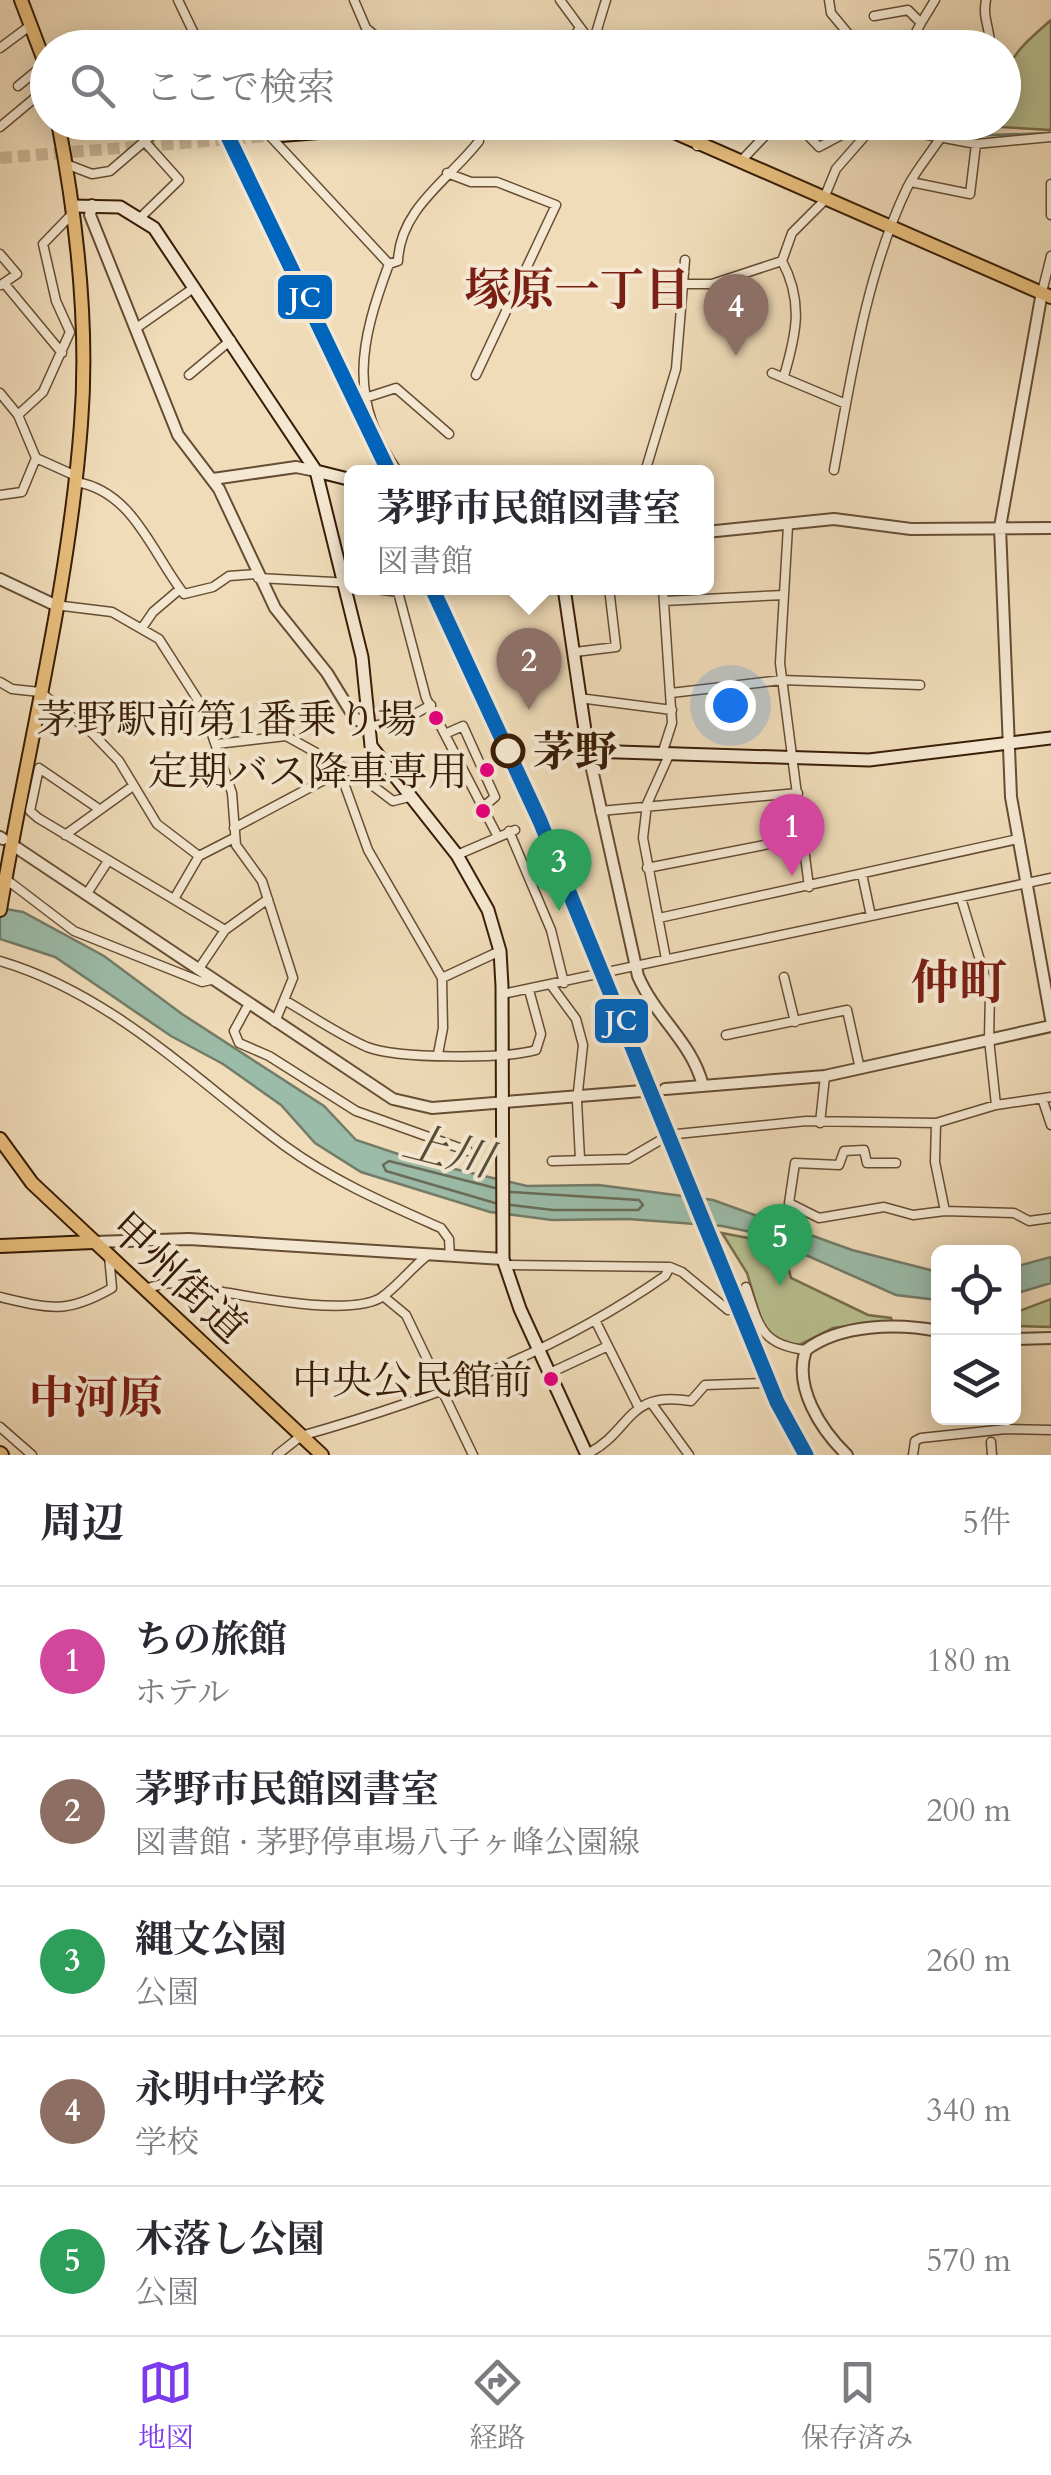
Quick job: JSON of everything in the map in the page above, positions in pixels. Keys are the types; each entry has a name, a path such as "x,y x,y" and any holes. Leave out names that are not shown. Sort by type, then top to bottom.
{"main road":[{"path":"21,0 33,30"},
{"path":"1,903 76,479 84,368 73,210 61,140"},
{"path":"690,140 1046,294"},
{"path":"73,210 92,205 120,207 142,216 195,287 316,470 344,568"},
{"path":"316,470 344,478"},
{"path":"350,595 362,657 368,727 378,760 458,855 481,894 500,951 505,1262 587,1455"},
{"path":"565,595 588,751 868,760 1051,738"},
{"name":"甲州街道","path":"0,1139 32,1184 322,1455"},
{"path":"7,1246 93,1242"}],"street":[{"path":"178,0 192,30"},
{"path":"354,0 368,30"},
{"path":"560,0 582,30"},
{"path":"597,30 606,0"},
{"path":"829,0 831,13 846,30"},
{"path":"917,30 935,0"},
{"path":"986,0 983,14 990,30"},
{"path":"874,16 908,10 921,22"},
{"path":"0,48 31,24"},
{"path":"18,86 30,78"},
{"path":"0,127 30,102"},
{"path":"1021,140 1051,137"},
{"path":"66,164 86,173 104,174 147,140"},
{"path":"274,140 390,264"},
{"path":"394,465 376,433 365,398 362,354 368,321 390,264 398,261 401,244 418,208 446,172 479,140"},
{"path":"742,160 761,140"},
{"path":"784,376 798,324 795,290 782,261 792,233 825,198 836,169 861,140"},
{"path":"834,470 846,404 892,227 910,182 934,140"},
{"path":"958,140 976,144 1019,140"},
{"path":"142,216 179,180 145,142"},
{"path":"910,182 970,194 976,144"},
{"path":"446,172 471,182 496,182 556,205 476,374"},
{"path":"1051,184 1051,215"},
{"path":"92,205 90,215 178,435 213,479 274,608 327,673 354,717 368,727 404,720 431,705"},
{"path":"18,415 43,392 70,332 56,301 43,244 73,210"},
{"path":"0,254 17,274 2,284 62,354"},
{"path":"664,1089 860,1070 1051,1022 1018,839 1007,744 1000,526 1051,256"},
{"path":"647,465 676,369 685,260"},
{"path":"685,284 712,284 782,261"},
{"path":"135,329 195,287"},
{"path":"189,375 231,340"},
{"path":"772,372 846,404"},
{"path":"365,398 396,388 449,434"},
{"path":"0,393 18,415 36,458 100,487 117,502 148,536 184,594 213,586 229,576 344,582"},
{"path":"0,496 22,492 36,458"},
{"path":"213,479 296,468 316,470"},
{"path":"714,531 850,519 910,529 1051,528"},
{"path":"788,526 782,680 808,887"},
{"path":"0,579 55,605 112,612 169,648 181,676 203,708 217,744 232,793 234,833 268,899 293,978 275,1022"},
{"path":"142,628 153,612 180,589"},
{"path":"398,595 416,668 431,705 497,835"},
{"path":"575,652 616,647 610,595"},
{"path":"664,595 671,730 647,804 642,838 666,959"},
{"path":"664,601 784,595"},
{"path":"672,693 782,680 920,685"},
{"path":"1,684 40,692 106,747 167,835 199,856"},
{"path":"579,698 672,710"},
{"path":"447,733 462,726 496,797 483,807"},
{"path":"217,744 282,735 394,802 408,797"},
{"path":"588,751 636,966 649,999 697,1061 704,1086"},
{"path":"99,809 39,768 30,810 66,836 224,930"},
{"path":"174,899 199,856 342,770"},
{"path":"342,770 368,850 442,978 443,1028 438,1054"},
{"path":"66,836 133,786"},
{"path":"600,811 798,793"},
{"path":"458,855 512,830 546,919 564,983"},
{"path":"659,918 1018,839"},
{"path":"647,868 785,841 804,842"},
{"path":"16,848 378,1090 412,1106 642,1091"},
{"path":"86,896 108,861"},
{"path":"862,874 871,916"},
{"path":"503,994 1051,878"},
{"path":"12,883 88,938 202,982 211,980"},
{"path":"961,898 990,993 989,1039 996,1105"},
{"path":"198,970 224,930 268,899"},
{"path":"442,978 500,951"},
{"path":"0,960 45,974 92,1000 159,1044 323,1172 441,1228 449,1239 450,1256"},
{"path":"784,978 795,1022"},
{"path":"551,986 576,1019 580,1032 580,1159"},
{"path":"286,1000 370,1048 503,1055 536,1050 541,1034 530,990"},
{"path":"246,1010 234,1031 239,1044 269,1056 356,1111 468,1151"},
{"path":"726,1036 847,1010 860,1070"},
{"path":"820,1123 824,1076"},
{"path":"677,1134 820,1123 936,1123 996,1105 1047,1099 1051,1125"},
{"path":"936,1123 935,1162 945,1211"},
{"path":"552,1160 628,1159 664,1138"},
{"path":"896,1162 867,1163 864,1150 844,1151 839,1165 795,1164 788,1203 819,1218 884,1208 913,1214 1014,1213 1029,1221 1051,1218"},
{"path":"0,1236 7,1246"},
{"path":"93,1242 189,1239 505,1262 670,1267 682,1272 728,1310"},
{"path":"0,1297 54,1307 88,1303 112,1288 108,1255"},
{"path":"146,1290 186,1282 224,1293 326,1306 384,1296 428,1255"},
{"path":"277,1455 302,1436 486,1377 596,1322 665,1276 670,1267"},
{"path":"746,1288 766,1335 780,1346 806,1350 836,1334 898,1327 931,1331"},
{"path":"384,1296 406,1315 473,1455"},
{"path":"596,1322 638,1406"},
{"path":"1021,1339 1051,1338"},
{"path":"552,1372 608,1346"},
{"path":"806,1350 801,1376 824,1431 847,1455"},
{"path":"587,1455 618,1436 627,1414 638,1406 691,1401 705,1385 764,1383"},
{"path":"652,1404 689,1455"},
{"path":"0,1427 32,1455"},
{"path":"912,1455 914,1441 920,1438 1006,1429 1051,1430"},
{"path":"1,1452 11,1437"},
{"path":"991,1442 992,1455"}],"shaded area":[{"path":"1051,20 1051,130 1021,128 1021,48"},
{"path":"722,1233 753,1239 786,1258 791,1278 868,1315 891,1318 892,1322 833,1328 799,1345 780,1342 763,1326 747,1273"},
{"path":"1051,1299 1051,1327 1021,1326 1021,1310"}],"water":[{"path":"0,908 23,912 104,956 182,1014 324,1106 356,1140 416,1160 527,1186 599,1185 713,1200 852,1250 931,1270 931,1299 896,1295 756,1233 722,1226 628,1219 552,1220 490,1212 361,1172 315,1143 281,1105 223,1064 171,1036 55,957 0,939"},
{"path":"1051,1257 1051,1283 1021,1292 1021,1265"}],"waterway":[{"path":"1021,134 1051,133"},
{"path":"714,1134 728,1133"}],"tunnel":[{"path":"0,158 218,140"},
{"path":"642,1091 665,1089"}],"transit line":[{"name":"JC","path":"230,140 386,465"},
{"name":"JC","path":"435,595 540,821 777,1402 806,1455"}],"place":[{"name":"永明中学校","path":"736,356"},
{"name":"茅野市民館図書室","path":"529,710"},
{"name":"茅野駅前第1番乗り場","path":"436,718"},
{"name":"茅野","path":"508,751"},
{"name":"定期バス降車専用","path":"487,770"},
{"name":"ちの旅館","path":"792,876"},
{"name":"縄文公園","path":"559,911"},
{"name":"木落し公園","path":"780,1286"},
{"name":"中央公民館前","path":"551,1379"}],"district":[{"name":"塚原一丁目","path":"577,289"},
{"name":"仲町","path":"959,982"},
{"name":"中河原","path":"96,1397"}],"water label":[{"name":"上川","path":"448,1150"}]}
